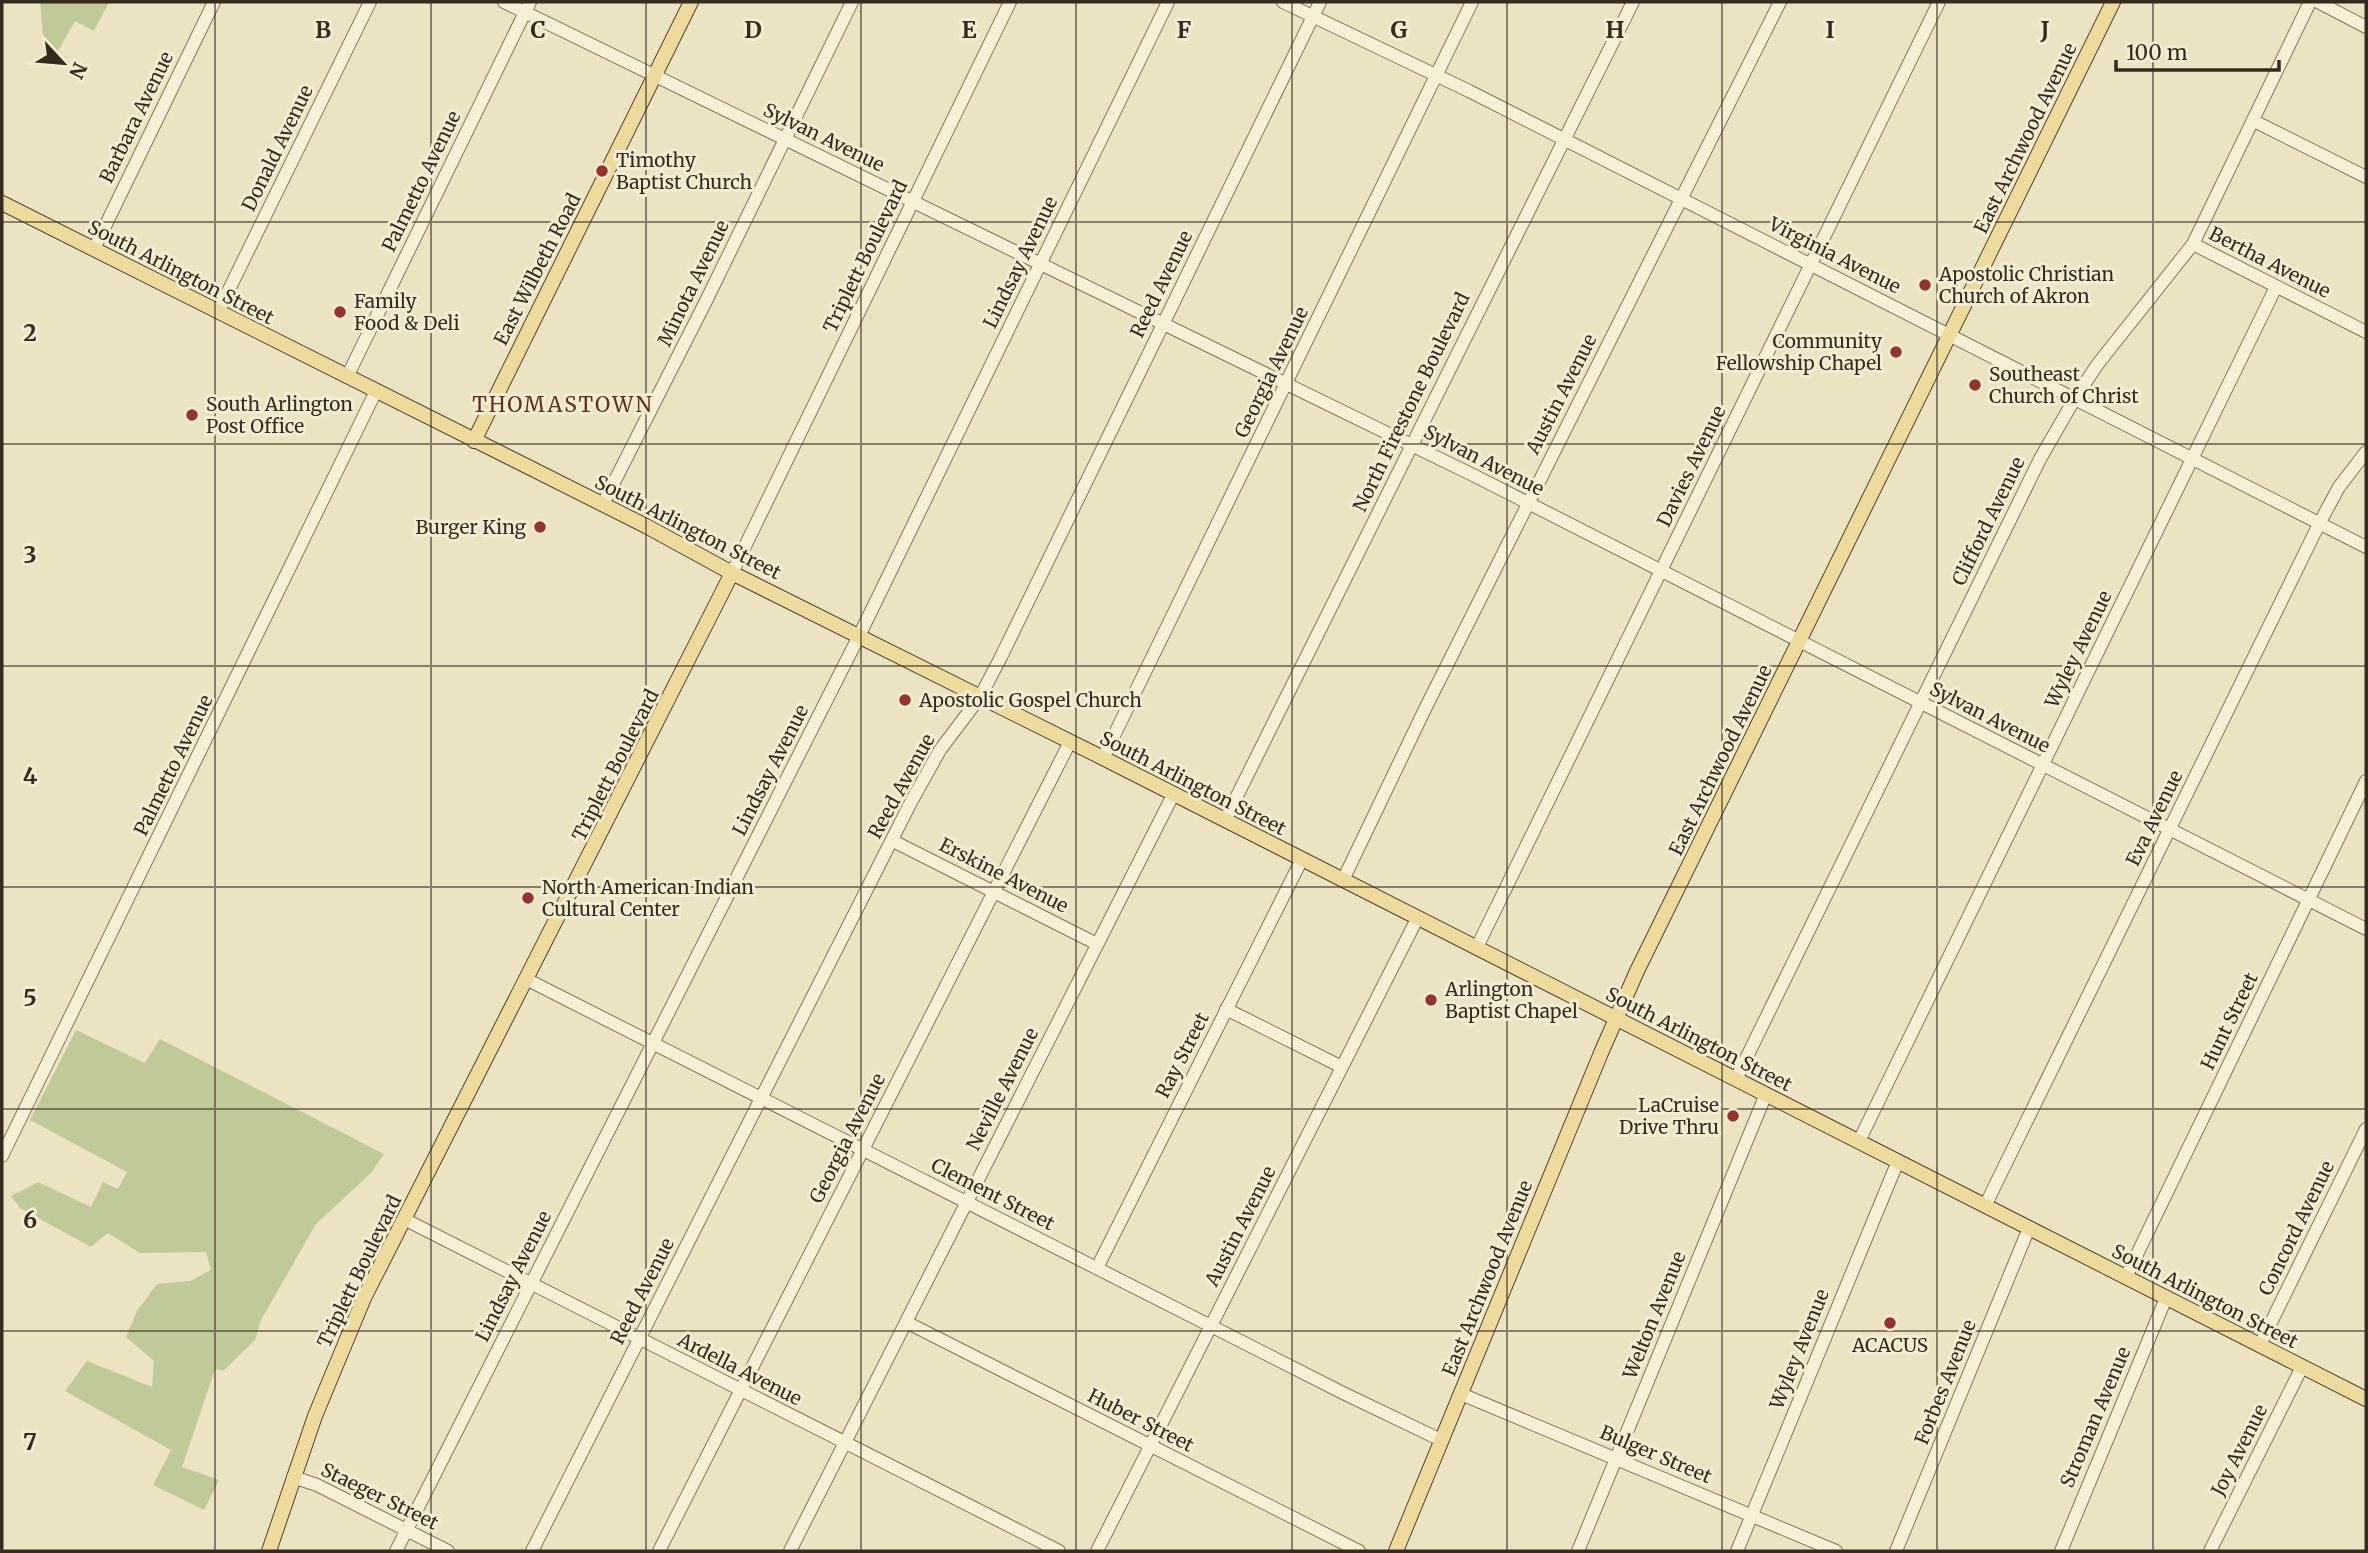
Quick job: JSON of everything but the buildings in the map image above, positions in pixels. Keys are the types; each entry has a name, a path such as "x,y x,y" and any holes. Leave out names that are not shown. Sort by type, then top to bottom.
{"main road":[{"name":"East Wilbeth Road","path":"474,441 691,2"},
{"name":"East Archwood Avenue","path":"1395,1551 1615,1019 2113,2"},
{"name":"South Arlington Street","path":"2,203 603,504 732,573 1477,947 2366,1399"},
{"name":"Triplett Boulevard","path":"269,1551 293,1477 340,1352 404,1219 528,980 732,573"}],"street":[{"name":"Barbara Avenue","path":"94,250 214,2"},
{"name":"Donald Avenue","path":"218,312 370,2"},
{"name":"Sylvan Avenue","path":"503,2 527,7 655,76 1287,383 2366,929"},
{"name":"Minota Avenue","path":"603,504 852,2"},
{"name":"Triplett Boulevard","path":"732,573 1010,2"},
{"name":"Lindsay Avenue","path":"396,1551 859,636 1168,2"},
{"name":"Virginia Avenue","path":"1283,2 1565,139 2366,547"},
{"name":"Reed Avenue","path":"532,1551 931,764 979,698 1320,2"},
{"name":"Georgia Avenue","path":"1103,758 1472,2"},
{"name":"North Firestone Boulevard","path":"1225,820 1633,2"},
{"name":"Austin Avenue","path":"1343,880 1425,709 1780,2"},
{"name":"Davies Avenue","path":"1477,947 1939,2"},
{"name":"Clifford Avenue","path":"1736,1079 2039,459 2074,400 2108,351 2193,244 2255,121 2310,2"},
{"path":"2318,2 2366,27"},
{"name":"Palmetto Avenue","path":"348,377 527,7"},
{"path":"2255,121 2366,177"},
{"name":"Bertha Avenue","path":"2193,244 2366,332"},
{"name":"Wyley Avenue","path":"1859,1141 2276,287"},
{"name":"Palmetto Avenue","path":"2,1156 376,391"},
{"name":"Eva Avenue","path":"1985,1206 2319,524 2339,487 2366,452"},
{"name":"Georgia Avenue","path":"659,1551 1070,742"},
{"name":"Hunt Street","path":"2126,1277 2366,780"},
{"name":"Neville Avenue","path":"790,1551 1173,794"},
{"name":"Erskine Avenue","path":"893,841 1097,944"},
{"name":"Ray Street","path":"1097,1268 1301,859"},
{"name":"Austin Avenue","path":"1097,1551 1417,919"},
{"name":"Clement Street","path":"528,980 1441,1440"},
{"path":"1226,1009 1342,1067"},
{"name":"Welton Avenue","path":"1578,1551 1766,1094"},
{"name":"Concord Avenue","path":"2260,1345 2366,1129"},
{"name":"Wyley Avenue","path":"1737,1551 1898,1161"},
{"name":"Ardella Avenue","path":"404,1219 1059,1551"},
{"name":"Forbes Avenue","path":"1896,1551 2029,1228"},
{"name":"Stroman Avenue","path":"2061,1551 2166,1298"},
{"name":"Huber Street","path":"906,1322 1359,1551"},
{"name":"Joy Avenue","path":"2210,1551 2302,1367"},
{"name":"Bulger Street","path":"1461,1394 1836,1551"},
{"name":"Staeger Street","path":"293,1477 317,1485 448,1551"}],"green space":[{"path":"40,2 109,2 94,31 75,21 58,51 44,44"},
{"path":"76,1030 145,1063 160,1039 384,1154 371,1173 316,1224 261,1320 255,1340 223,1371 215,1369 182,1467 219,1480 204,1510 153,1485 171,1450 65,1391 87,1361 152,1387 154,1361 126,1337 137,1311 157,1284 190,1281 211,1270 206,1252 140,1253 108,1233 91,1247 20,1208 11,1196 38,1182 91,1207 103,1182 118,1189 127,1172 30,1120"}],"place":[{"name":"Timothy Baptist Church","path":"602,171"},
{"name":"Apostolic Christian Church of Akron","path":"1925,285"},
{"name":"Family Food & Deli","path":"340,312"},
{"name":"Community Fellowship Chapel","path":"1896,352"},
{"name":"Southeast Church of Christ","path":"1975,385"},
{"name":"South Arlington Post Office","path":"192,415"},
{"name":"Burger King","path":"540,527"},
{"name":"Apostolic Gospel Church","path":"905,700"},
{"name":"North American Indian Cultural Center","path":"528,898"},
{"name":"Arlington Baptist Chapel","path":"1431,1000"},
{"name":"LaCruise Drive Thru","path":"1733,1116"},
{"name":"ACACUS","path":"1890,1323"}],"district":[{"name":"THOMASTOWN","path":"563,405"}]}
